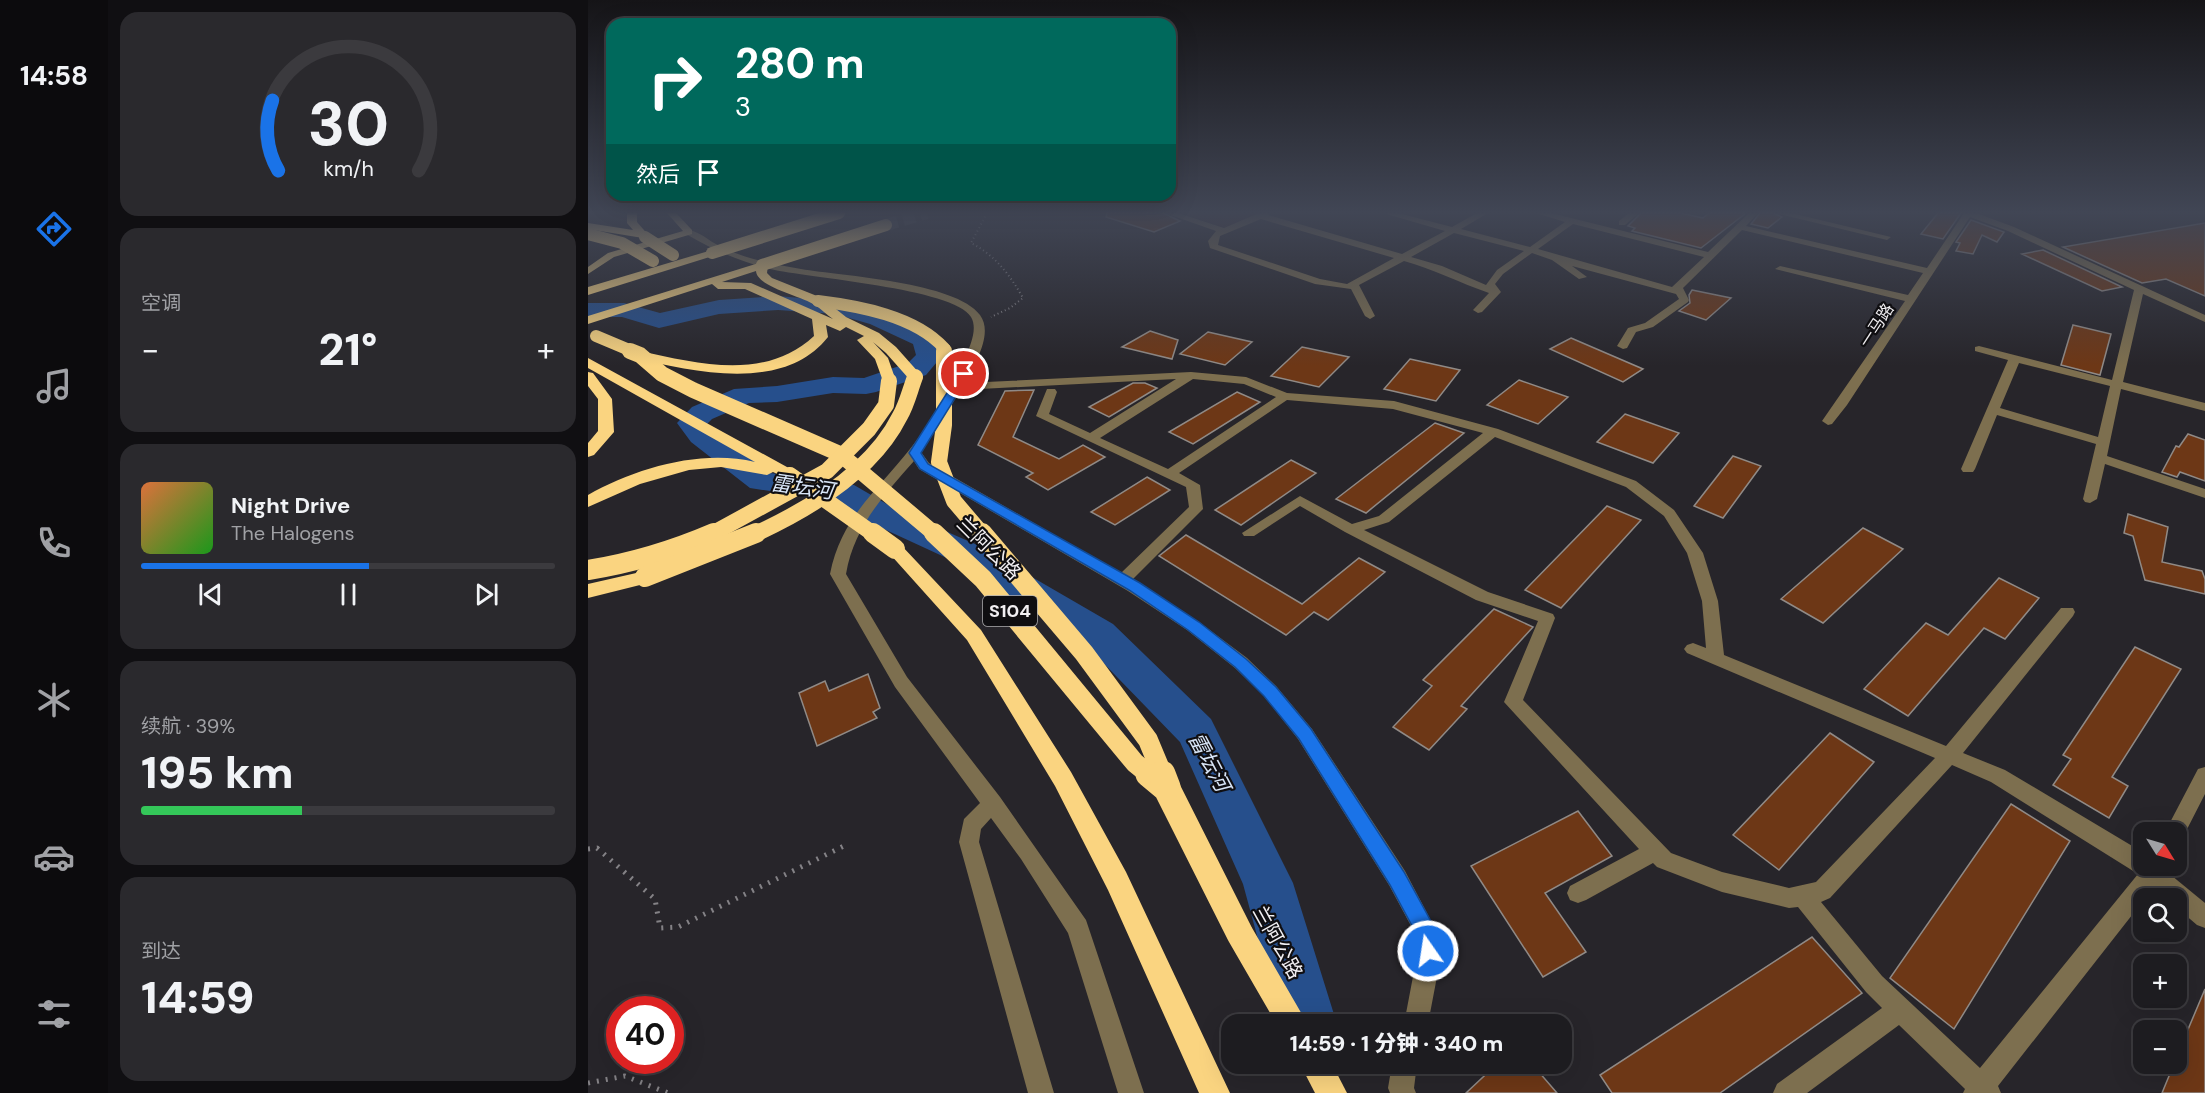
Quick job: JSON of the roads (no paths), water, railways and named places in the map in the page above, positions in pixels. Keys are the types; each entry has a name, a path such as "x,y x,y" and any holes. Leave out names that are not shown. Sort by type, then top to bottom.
{"highway":[{"path":"647,272 654,264"},
{"path":"588,291 674,264"},
{"path":"588,320 768,264"},
{"path":"588,570 628,564 676,549 715,533 828,471 869,429 886,405 890,381 881,358 860,336 768,280 761,274 762,266"},
{"path":"588,591 645,577 699,559 749,538 817,501 862,464 888,436 912,392 915,377 891,350 874,336 842,320 818,309 747,286 733,284 689,288"},
{"path":"818,309 837,302 908,325 931,335 944,348 944,425 939,462 954,501 1084,653 1142,731 1148,740 1167,789"},
{"path":"640,355 696,367 741,370 772,365 814,346 820,337 818,309"},
{"name":"兰阿公路","path":"588,325 596,336 640,355 662,374 693,390 840,454 903,506 983,579 1135,763 1167,789 1240,934 1286,1014"},
{"path":"588,452 606,432 605,399 589,368"},
{"name":"S104","path":"589,368 790,475 895,549 974,635 1063,779 1117,881 1215,1093"},
{"path":"588,502 652,474 690,465 722,462 790,475"},
{"path":"1321,1074 1332,1093"}],"street":[{"path":"765,264 819,276 914,289 948,299 971,311 979,323 981,329 976,351 956,387 915,453 879,492 862,518 843,549 838,574 901,682 993,803 1078,928 1131,1093"},
{"path":"1266,264 1334,286 1354,285 1392,264"},
{"path":"1425,264 1497,292"},
{"path":"1497,292 1490,284 1500,272 1511,264"},
{"path":"1564,264 1582,277"},
{"path":"1578,264 1676,289 1684,300 1649,325 1632,330 1623,346"},
{"path":"1676,289 1703,264"},
{"path":"1896,264 1930,272"},
{"name":"一马路","path":"1827,421 1841,405 1935,264"},
{"path":"2087,264 2205,319"},
{"path":"1780,268 1911,298"},
{"path":"1354,285 1370,316"},
{"path":"2090,499 2139,288"},
{"path":"1478,310 1497,292"},
{"path":"1979,349 2205,407"},
{"path":"1968,469 2015,358"},
{"path":"956,387 1191,375 1246,381 1285,396 1394,405 1493,432 1631,484 1670,513 1695,553 1710,600 1716,658"},
{"path":"1091,438 1191,375"},
{"path":"1051,392 1042,416 1193,485 1196,509 1186,516 1124,580"},
{"path":"1169,474 1285,396"},
{"path":"1993,410 2103,442"},
{"path":"1350,529 1384,519 1493,432"},
{"path":"915,453 924,466 1124,580 1193,626 1240,663 1270,691 1305,734 1397,878 1428,936 1427,966 1418,1014"},
{"path":"2099,458 2205,495"},
{"path":"1249,533 1300,500 1350,529 1482,596 1547,618 1513,702 1664,860 1722,882 1789,898 1822,891 1950,755 2067,612"},
{"path":"1693,649 1998,776 2133,857"},
{"path":"2180,822 2205,775"},
{"path":"993,803 971,825 969,842 1041,1093"},
{"path":"1578,893 1655,850"},
{"path":"1802,895 1874,984 1982,1091 2143,876"},
{"path":"2160,876 2205,917"},
{"path":"1786,1093 1900,1009"},
{"path":"1403,1074 1401,1088 1403,1093"}],"waterway":[{"name":"雷坛河","path":"588,310 624,310 659,321 719,307 778,303 837,307 879,319 924,340 929,356 917,369 866,386 833,385 777,394 744,395 702,413 691,423 701,436 761,481 843,492 885,517 963,552 1099,634 1196,731 1268,883 1306,1014"}]}
